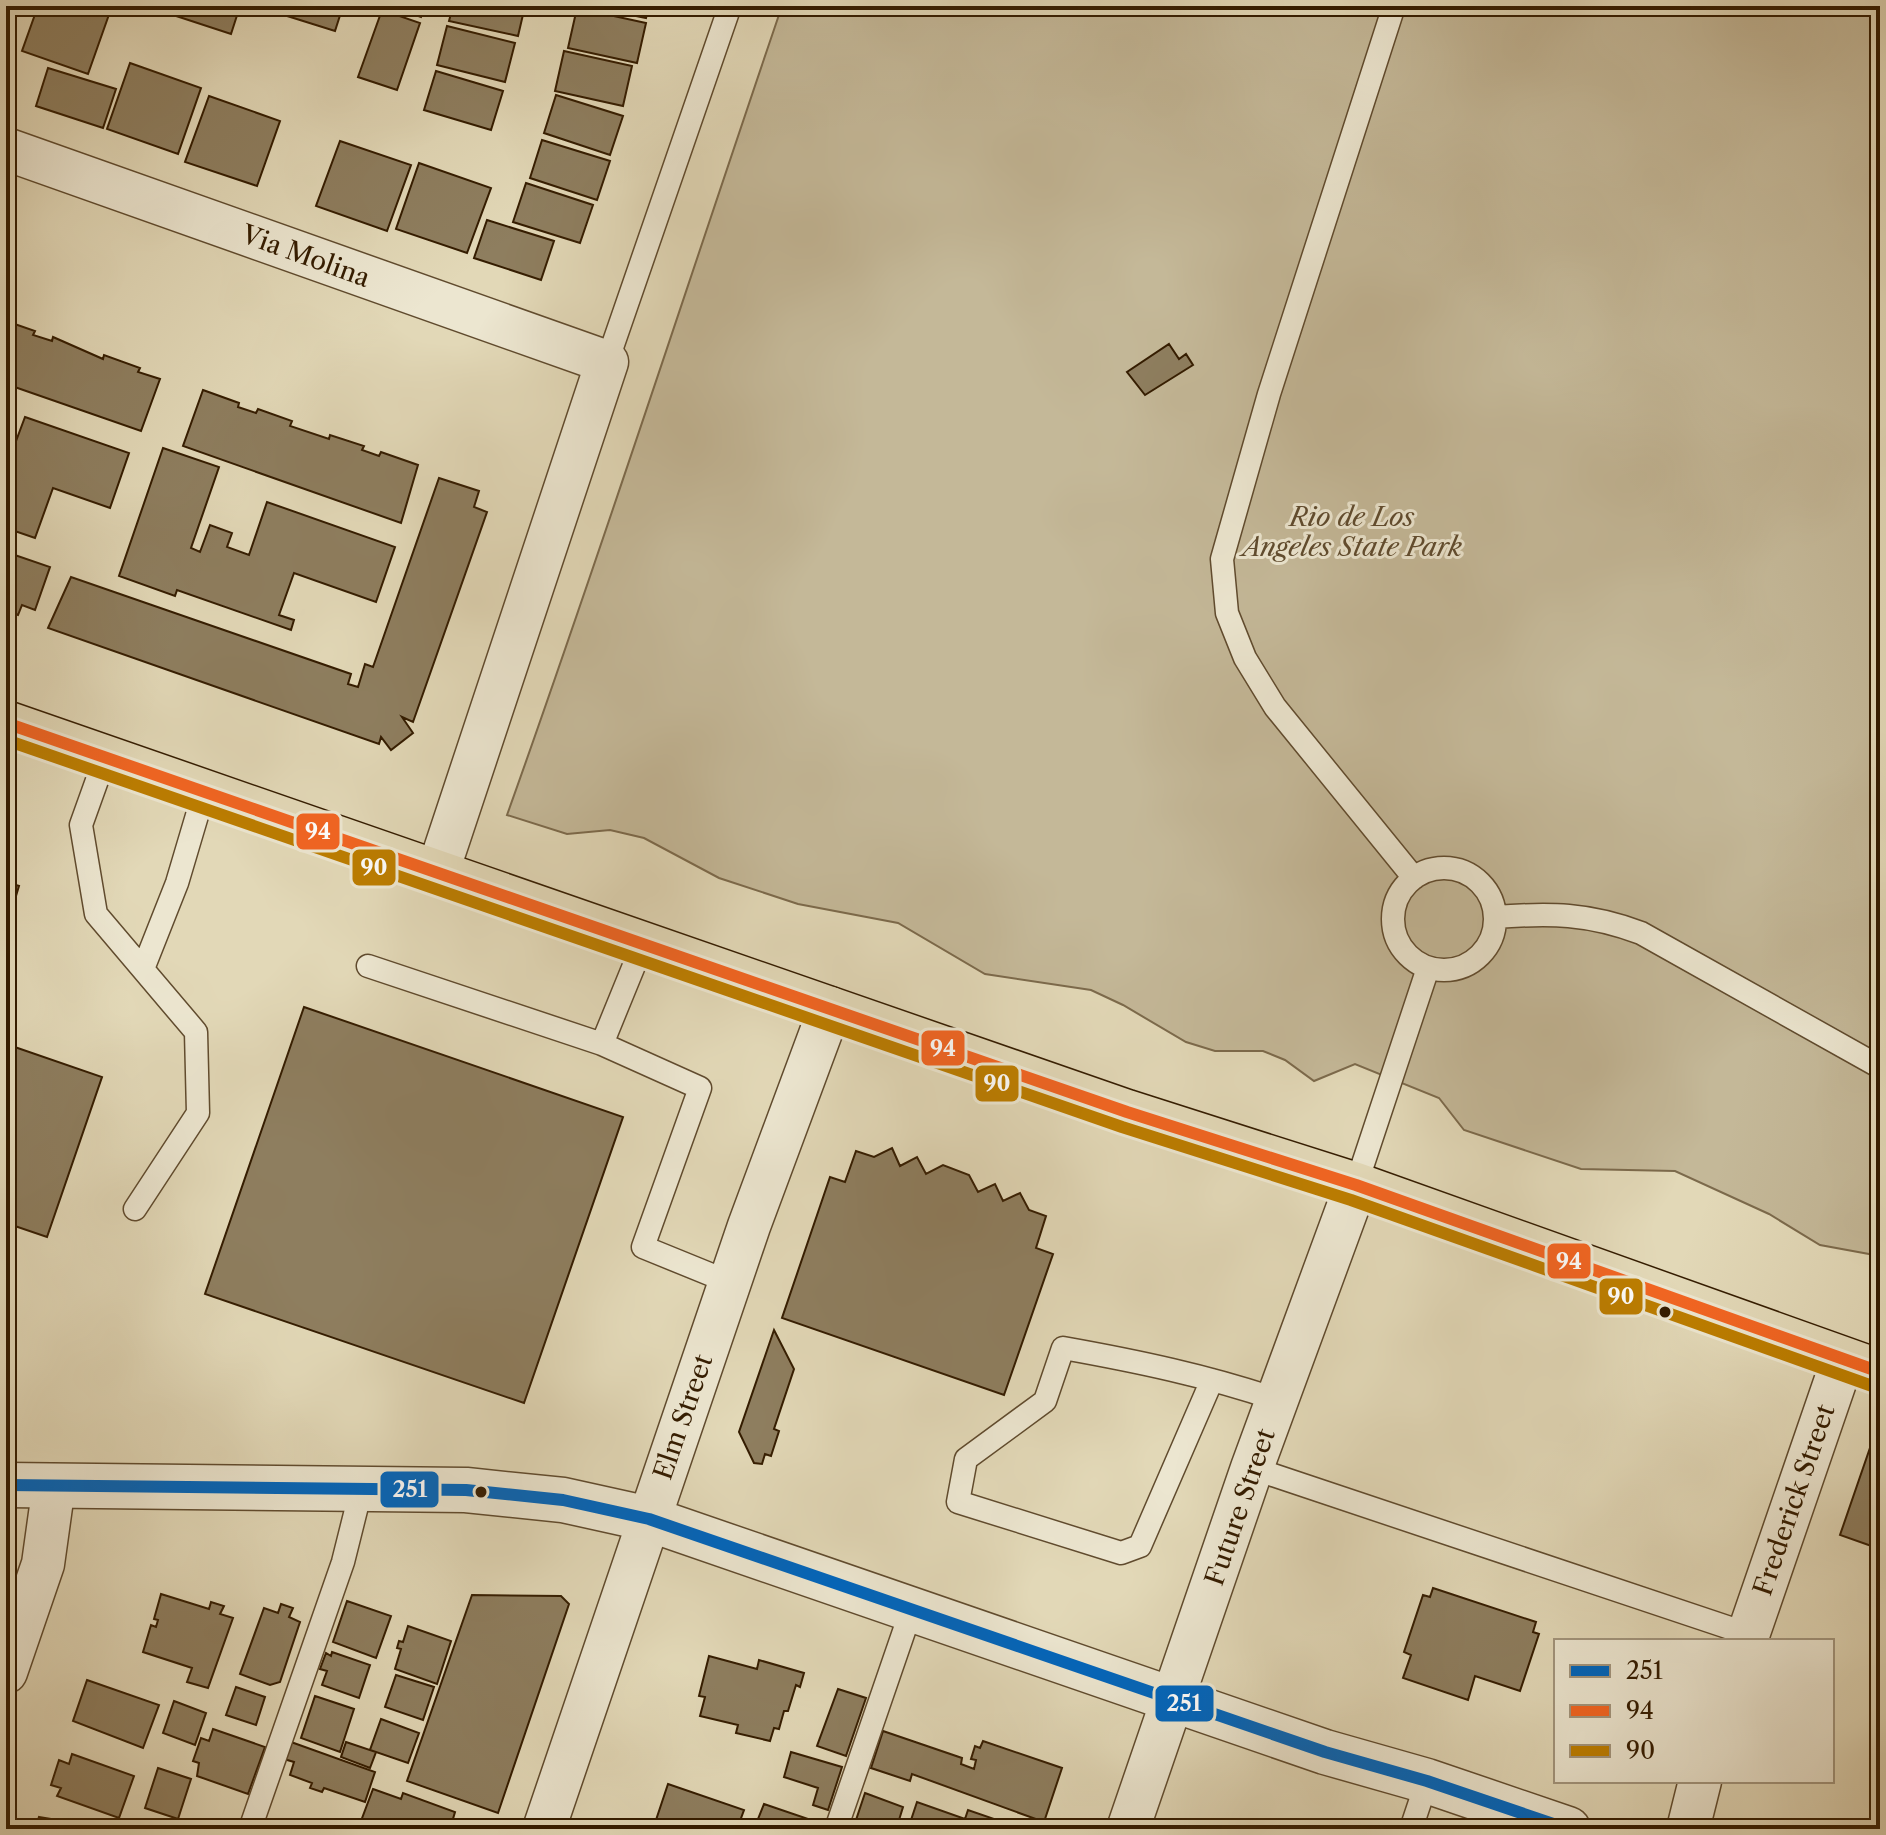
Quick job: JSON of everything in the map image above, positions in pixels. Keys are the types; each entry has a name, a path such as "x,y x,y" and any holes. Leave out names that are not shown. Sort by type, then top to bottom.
{"main road":[{"path":"6,723 1127,1112 1356,1185 1861,1365"}],"street":[{"name":"Via Molina","path":"6,149 607,362"},
{"path":"438,871 607,362"},
{"name":"Elm Street","path":"544,1829 729,1282 830,1008"},
{"name":"Future Street","path":"1128,1829 1252,1468 1356,1185"},
{"name":"Frederick Street","path":"1747,1637 1861,1365"},
{"path":"6,1485 466,1490 563,1500 649,1519 1325,1752 1427,1781 1568,1829"},
{"path":"6,1672 43,1564 54,1485"},
{"path":"1688,1829 1700,1783"}],"lane":[{"path":"607,362 730,6"},
{"path":"1394,6 1269,394 1222,559 1227,613 1245,658 1275,707 1414,878"},
{"path":"105,758 81,825 96,914 196,1032 198,1113 135,1209"},
{"path":"143,969 177,883 204,792"},
{"path":"1443,868 1466,874 1484,887 1495,917 1486,948 1475,960 1445,970 1428,968 1414,961 1395,935 1395,904 1414,878 1443,868"},
{"path":"1495,917 1555,913 1605,919 1641,933 1880,1067"},
{"path":"602,1044 642,946"},
{"path":"368,966 602,1044 700,1088 643,1247 729,1282"},
{"path":"1356,1185 1428,968"},
{"path":"1212,1380 1140,1546 1121,1553 958,1502 966,1459 1045,1401 1063,1348 1212,1380 1278,1400"},
{"path":"1252,1468 1747,1637"},
{"path":"250,1829 343,1562 361,1490"},
{"path":"836,1829 912,1608"},
{"path":"1411,1829 1427,1781"}],"green space":[{"name":"Rio de Los Angeles State Park","path":"782,6 1880,6 1880,1256 1820,1245 1769,1214 1675,1171 1581,1169 1464,1130 1439,1098 1355,1064 1314,1081 1285,1060 1263,1051 1215,1051 1186,1042 1091,990 985,974 898,923 798,904 719,878 644,838 610,830 567,834 507,815"}],"building":[{"path":"38,6 112,6 88,74 22,51"},
{"path":"165,6 240,6 231,34 164,12"},
{"path":"269,6 343,6 335,31 268,10"},
{"path":"390,6 425,6 421,17"},
{"path":"453,6 525,6 518,36 449,21"},
{"path":"588,6 649,6 646,18"},
{"path":"577,8 646,23 637,63 568,48"},
{"path":"382,10 420,23 397,90 358,77"},
{"path":"447,26 515,43 505,82 437,65"},
{"path":"564,51 632,66 623,106 555,91"},
{"path":"130,63 201,88 178,154 107,129"},
{"path":"48,68 116,89 103,128 36,106"},
{"path":"436,71 503,91 491,130 424,110"},
{"path":"556,95 623,116 610,155 544,133"},
{"path":"209,96 280,121 257,186 185,162"},
{"path":"542,140 610,161 597,200 530,178"},
{"path":"340,141 411,165 387,231 316,206"},
{"path":"419,163 491,188 467,253 396,229"},
{"path":"526,183 593,205 580,243 513,222"},
{"path":"487,220 554,241 541,280 474,258"},
{"path":"6,321 35,331 33,335 52,341 53,337 103,359 104,355 140,368 138,372 160,379 141,431 6,384"},
{"path":"1169,344 1179,359 1186,354 1193,365 1145,395 1127,372"},
{"path":"203,390 239,403 238,407 256,413 258,409 292,421 290,426 329,439 330,435 364,446 362,450 379,456 381,452 418,465 401,523 183,446"},
{"path":"25,417 129,453 110,508 53,488 35,538 6,528 6,468"},
{"path":"163,448 219,467 191,548 200,552 210,525 232,533 227,547 249,555 267,502 395,547 376,602 294,573 279,615 294,620 291,630 177,590 175,596 119,576"},
{"path":"439,478 479,491 474,507 487,512 413,722 402,717 413,733 391,750 381,737 379,744 48,628 71,577 351,674 348,684 358,687 365,664 373,667"},
{"path":"6,552 50,567 35,610 22,605 18,615 6,611"},
{"path":"6,882 19,886 13,906 6,903"},
{"path":"304,1007 623,1117 524,1403 205,1294"},
{"path":"6,1044 102,1077 47,1237 6,1223"},
{"path":"892,1148 900,1166 917,1157 926,1174 943,1165 969,1175 978,1192 995,1184 1003,1201 1020,1193 1029,1210 1046,1216 1036,1248 1053,1254 1004,1395 782,1318 830,1177 845,1182 856,1151 874,1157"},
{"path":"774,1330 794,1369 774,1429 779,1431 771,1456 765,1454 762,1464 754,1463 739,1432"},
{"path":"1872,1442 1880,1445 1880,1549 1840,1535"},
{"path":"1433,1588 1536,1622 1533,1632 1539,1634 1520,1691 1475,1676 1468,1700 1403,1678 1411,1655 1404,1652 1423,1595 1430,1597"},
{"path":"161,1594 209,1609 211,1602 224,1606 220,1614 233,1618 208,1688 187,1682 192,1668 143,1652 151,1625 156,1627 158,1620 154,1619"},
{"path":"472,1595 561,1596 569,1604 498,1813 407,1781"},
{"path":"347,1601 391,1616 376,1658 333,1642"},
{"path":"281,1604 293,1608 289,1617 300,1622 280,1682 270,1685 240,1674 264,1608 278,1613"},
{"path":"408,1626 451,1641 437,1684 395,1669 401,1649 397,1648 399,1641 403,1642"},
{"path":"332,1652 370,1665 359,1698 322,1685 327,1671 320,1669 326,1653 331,1656"},
{"path":"709,1656 757,1669 759,1660 804,1673 800,1687 796,1685 788,1711 784,1711 779,1729 774,1728 770,1741 736,1733 738,1725 700,1716 705,1697 699,1696"},
{"path":"396,1675 434,1687 423,1720 385,1707"},
{"path":"87,1680 159,1705 143,1748 73,1721"},
{"path":"236,1687 265,1697 256,1725 226,1715"},
{"path":"838,1689 866,1698 846,1756 817,1746"},
{"path":"315,1696 354,1709 340,1752 301,1738"},
{"path":"174,1701 206,1713 195,1745 163,1733"},
{"path":"381,1719 419,1733 408,1763 370,1750"},
{"path":"213,1729 265,1747 248,1794 197,1776 199,1763 193,1761 201,1738 209,1741"},
{"path":"883,1731 962,1758 961,1764 974,1769 976,1760 971,1759 975,1746 980,1748 983,1741 1062,1768 1044,1822 912,1774 910,1781 871,1768"},
{"path":"291,1742 375,1772 365,1802 324,1788 322,1792 310,1788 312,1783 290,1775 294,1762 284,1759"},
{"path":"346,1742 376,1752 370,1768 341,1757"},
{"path":"791,1752 842,1767 828,1810 813,1805 818,1788 784,1777"},
{"path":"72,1754 134,1776 119,1818 57,1796 61,1788 51,1785 59,1760 69,1764"},
{"path":"158,1768 191,1779 178,1819 145,1808"},
{"path":"668,1784 744,1810 737,1829 653,1829"},
{"path":"373,1789 401,1799 403,1793 455,1812 450,1829 358,1829"},
{"path":"865,1793 903,1807 899,1820 910,1823 917,1802 965,1819 968,1810 1023,1829 853,1829"},
{"path":"764,1804 823,1824 821,1829 772,1829 756,1824"},
{"path":"39,1817 51,1819 82,1829 35,1829"}],"transit line":[{"name":"94","path":"6,723 1127,1112 1356,1185 1880,1372"},
{"name":"90","path":"6,740 1122,1127 1351,1200 1875,1387"},
{"name":"251","path":"6,1485 466,1490 563,1500 649,1519 1325,1752 1427,1781 1568,1829"}]}
